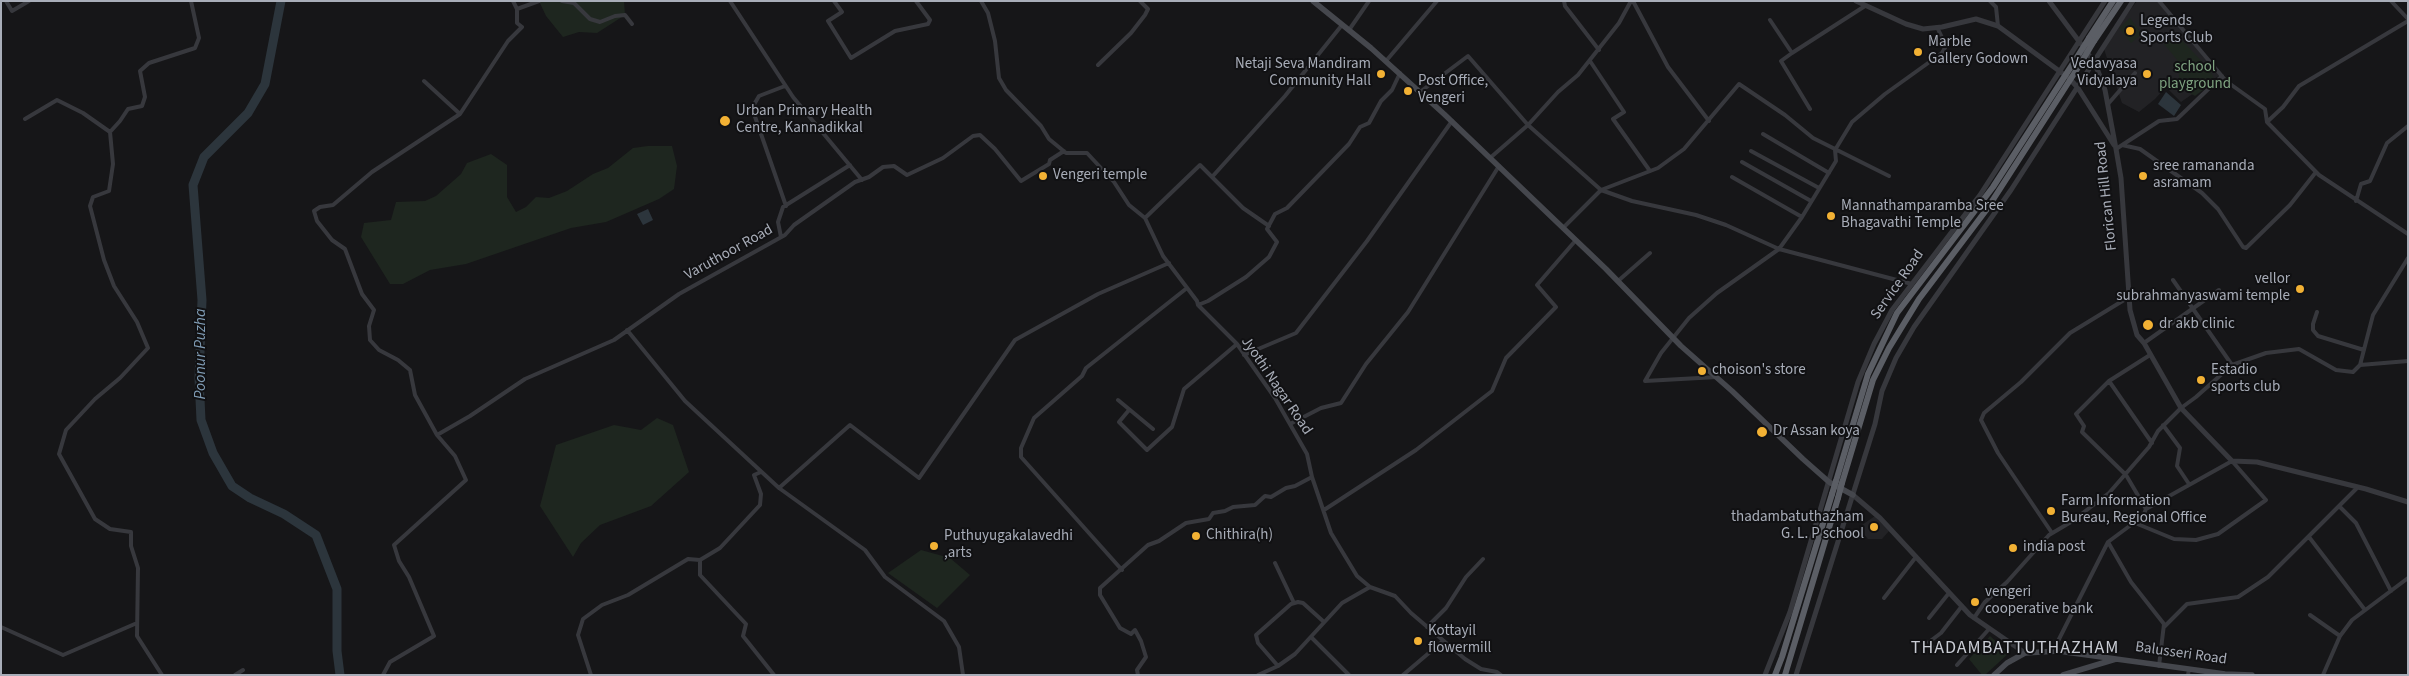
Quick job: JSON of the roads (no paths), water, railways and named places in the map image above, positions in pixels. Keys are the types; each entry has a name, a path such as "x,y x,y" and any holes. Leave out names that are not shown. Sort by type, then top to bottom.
{"highway":[{"path":"1785,675 1835,496 1836,482 1868,374 1897,313 1993,187 2065,76 2076,64 2113,1"},
{"path":"2092,39 2121,1"},
{"path":"1836,482 1873,380 1889,348 1912,310 1986,209 2065,76"},
{"path":"1775,675 1835,496"}],"main road":[{"path":"1313,1 1400,73 1452,121 1576,240 1673,338 1717,377 1790,448 1852,495"},
{"name":"Balusseri Road","path":"1994,675 2007,663 2026,653 2053,651 2120,658 2189,672 2252,675"},
{"path":"2063,675 2120,658"}],"street":[{"path":"6,1 12,11 29,1"},
{"path":"162,675 137,636 138,568 131,546 130,532 110,529 95,519 59,454 66,430 148,348 137,322 114,286 104,260 90,206 93,197 109,191 113,164 110,132 128,108 142,106 145,97 140,71 149,63 195,48 199,38 191,1"},
{"path":"383,675 390,662 434,636 409,577 398,561 394,545 466,480 455,456 437,435 415,395 410,370 398,360 379,350 370,340 369,326 374,310 362,294 345,249 332,240 317,221 314,211 320,207 333,205 372,172 460,114 508,41 522,28 517,23 517,9 513,1"},
{"path":"517,9 540,1"},
{"path":"562,1 574,3 590,19 600,22 616,16 625,16 632,24"},
{"path":"730,1 785,86 862,180"},
{"path":"834,1 842,12 828,21 852,58 895,31 928,24 930,20 916,1"},
{"path":"981,1 988,13 996,40 999,78 1006,90 1041,126 1049,139 1064,151"},
{"path":"1098,66 1131,33 1145,15 1148,9 1140,1"},
{"path":"1349,30 1369,1"},
{"path":"1386,61 1437,1"},
{"path":"1564,1 1565,6 1599,50"},
{"path":"1490,158 1528,125 1558,92 1578,75 1599,50 1632,1 1668,67 1709,120"},
{"path":"1856,1 1906,24 1923,29 1976,19 1998,26 2065,76 2078,88 2116,149 2159,121 2178,119 2222,76"},
{"path":"1990,1 1996,7 1998,26"},
{"name":"Florican Hill Road","path":"2049,1 2094,62 2108,104 2121,178 2130,310 2137,335 2144,343 2181,408 2232,461"},
{"name":"Service Road","path":"1765,675 1790,612 1836,482 1858,382 1870,352 1892,310 1980,195 2065,76 2079,42 2105,1"},
{"path":"1796,675 1875,424 1882,391 1896,358 1914,327 2011,190 2133,1"},
{"path":"2159,1 2226,81 2265,108 2267,122 2316,172 2356,201 2408,234"},
{"path":"2267,122 2283,107 2299,86 2338,65 2408,20 2392,2"},
{"path":"1810,109 1781,61 1865,6"},
{"path":"1770,20 1792,53"},
{"path":"1212,177 1285,96 1342,25"},
{"path":"1717,377 1645,382 1661,353 1689,318 1717,293 1779,249 1802,217 1836,161 1834,150 1852,122 1942,53 1946,46 1936,28"},
{"path":"1420,92 1468,56 1528,125 1602,190 1632,201 1696,214 1726,225 1779,249 1912,284"},
{"path":"1590,61 1624,112 1613,119 1650,171"},
{"path":"2108,104 2135,72"},
{"path":"1268,226 1275,214 1287,208 1337,157 1360,127 1369,123 1381,101 1392,90 1400,73"},
{"path":"424,81 460,114"},
{"path":"1563,228 1602,190 1650,171 1684,149 1739,84 1785,115 1813,138 1889,176"},
{"path":"785,86 759,96 752,108 786,206"},
{"path":"25,120 57,100 83,113 110,132"},
{"path":"1244,355 1296,333 1367,241 1452,121"},
{"path":"2356,201 2361,184 2370,180 2387,143 2408,126"},
{"path":"1763,134 1829,173"},
{"name":"Varuthoor Road","path":"437,435 525,380 614,340 679,294 781,237 855,182 862,180 884,166 894,166 907,175 943,158 973,136 980,135 1021,181 1049,164 1050,160 1064,151"},
{"path":"2122,145 2140,148 2202,193 2218,209 2243,247 2246,248 2290,205 2316,172"},
{"name":"Jyothi Nagar Road","path":"1064,151 1087,153 1114,182 1129,205 1144,218 1163,256 1197,301 1198,306 1237,344 1290,424 1307,454 1312,477 1331,533 1357,576 1370,587 1396,596 1443,641 1481,669 1497,672 1501,675"},
{"path":"1751,151 1819,188"},
{"path":"1742,162 1811,201"},
{"path":"781,237 778,222 783,207 850,165"},
{"path":"1144,218 1200,165 1243,208 1268,226 1267,228 1277,242 1269,257 1246,277 1198,306"},
{"path":"1290,424 1321,408 1341,403 1366,364 1408,312 1498,166"},
{"path":"1732,177 1802,217"},
{"path":"1324,510 1416,450 1492,392 1506,358 1556,306 1536,285 1576,240"},
{"path":"1617,281 1650,253"},
{"path":"1974,618 1985,602 2007,582 2052,533 2071,522 2109,493 2152,443 2163,425 2232,365 2266,353 2299,349 2336,370 2353,372 2360,365 2373,315 2408,258"},
{"path":"779,488 850,425 919,478 1015,340 1098,294 1168,263"},
{"path":"2172,280 2232,365"},
{"path":"1122,570 1021,457 1021,448 1034,418 1082,376 1086,368 1187,288"},
{"path":"2144,343 2219,290"},
{"path":"2052,533 1998,453 1982,420 1984,413 2021,382 2070,333 2129,297"},
{"path":"2317,312 2313,330 2318,336 2364,350"},
{"path":"627,330 685,401 761,472 779,488 865,550 885,578 944,621 959,647 963,675"},
{"path":"1129,410 1119,422 1147,450 1172,427 1184,389 1237,344"},
{"path":"2053,651 2108,542 2144,516 2146,508 2126,475 2082,432 2084,426 2076,414 2109,381 2150,355"},
{"path":"2360,365 2408,361"},
{"path":"2109,381 2152,443"},
{"path":"1118,400 1153,429"},
{"path":"2163,425 2180,448 2177,466 2189,484"},
{"path":"2146,508 2232,461 2257,462 2358,487 2408,502"},
{"path":"2135,523 2174,538 2196,540 2218,534 2266,500 2232,461"},
{"path":"591,675 578,635 583,619 602,605 628,595 688,559 700,560 720,548 760,505 761,494 754,475 761,472"},
{"path":"1138,675 1137,670 1146,657 1141,641 1134,630 1130,634 1120,628 1100,595 1100,588 1148,545 1159,541 1186,523 1209,519 1213,513 1225,512 1233,507 1255,505 1265,496 1272,497 1286,488 1295,486 1312,477"},
{"path":"2163,628 2187,604 2238,596 2268,577 2358,487"},
{"path":"1852,495 1880,518 1974,618 2026,653"},
{"path":"2339,506 2356,524 2391,591"},
{"path":"2309,537 2365,610"},
{"path":"2108,542 2131,582 2164,624 2159,666"},
{"path":"1884,598 1916,557"},
{"path":"1427,627 1446,608 1466,578 1482,559"},
{"path":"700,560 700,575 746,624 743,636 774,675"},
{"path":"1275,563 1294,602"},
{"path":"2323,675 2340,636 2352,620 2408,578"},
{"path":"1258,675 1278,666 1295,654 1312,638 1342,603 1370,587"},
{"path":"1929,618 1949,593"},
{"path":"1278,666 1258,643 1256,635 1294,602 1303,603 1324,622"},
{"path":"1934,649 1929,642 1941,632 1962,606"},
{"path":"2310,616 2340,636"},
{"path":"1,627 63,655 137,623"},
{"path":"1957,665 1989,629"},
{"path":"1312,638 1349,675"},
{"path":"1403,675 1443,641"},
{"path":"235,675 243,670"}],"waterway":[{"name":"Poonur Puzha","path":"281,1 265,84 248,113 204,157 193,185 202,300 199,378 201,420 213,453 232,486 250,498 284,514 316,535 337,589 337,651 340,675"}],"place":[{"name":"Legends Sports Club","path":"2130,31"},
{"name":"Marble Gallery Godown","path":"1918,52"},
{"name":"Netaji Seva Mandiram Community Hall","path":"1381,74"},
{"name":"Vedavyasa Vidyalaya","path":"2147,74"},
{"name":"Post Office, Vengeri","path":"1408,91"},
{"name":"Urban Primary Health Centre, Kannadikkal","path":"725,121"},
{"name":"Vengeri temple","path":"1043,176"},
{"name":"sree ramananda asramam","path":"2143,176"},
{"name":"Mannathamparamba Sree Bhagavathi Temple","path":"1831,216"},
{"name":"vellor subrahmanyaswami temple","path":"2300,289"},
{"name":"dr akb clinic","path":"2148,325"},
{"name":"choison's store","path":"1702,371"},
{"name":"Estadio sports club","path":"2201,380"},
{"name":"Dr Assan koya","path":"1762,432"},
{"name":"Farm Information Bureau, Regional Office","path":"2051,511"},
{"name":"thadambatuthazham G. L. P school","path":"1874,527"},
{"name":"Chithira(h)","path":"1196,536"},
{"name":"Puthuyugakalavedhi ,arts","path":"934,546"},
{"name":"india post","path":"2013,548"},
{"name":"vengeri cooperative bank","path":"1975,602"},
{"name":"Kottayil flowermill","path":"1418,641"}],"district":[{"name":"THADAMBATTUTHAZHAM","path":"2015,649"}],"park label":[{"name":"school playground","path":"2195,76"}]}
